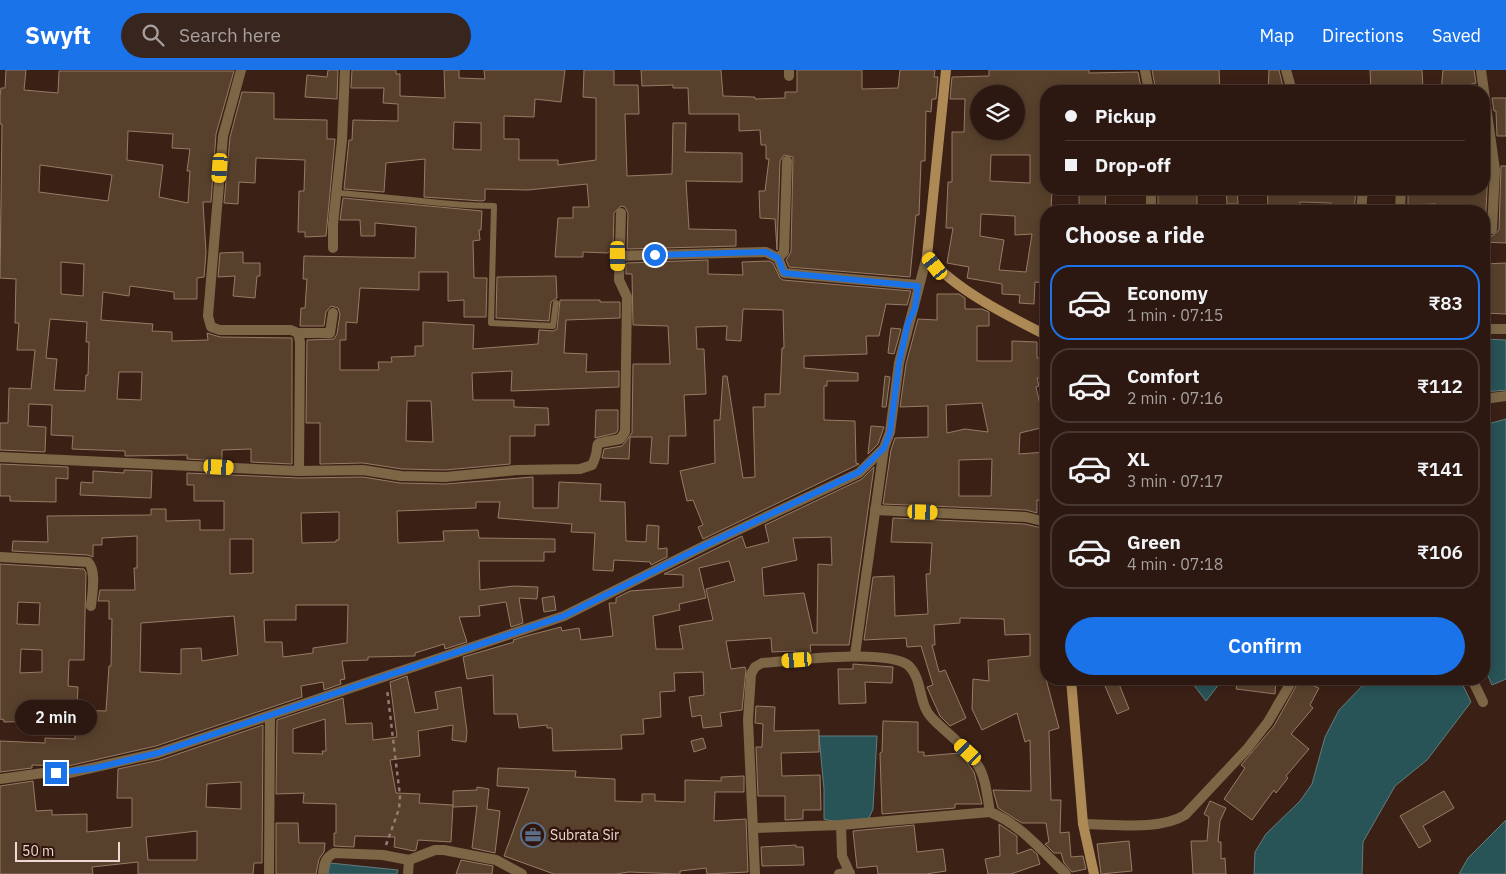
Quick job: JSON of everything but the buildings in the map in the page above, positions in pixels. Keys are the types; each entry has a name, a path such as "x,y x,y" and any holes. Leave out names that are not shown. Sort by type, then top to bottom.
{"main road":[{"path":"946,70 927,256 935,266 970,291 1015,319 1040,331"},
{"path":"1071,685 1083,824 1094,874"}],"street":[{"path":"241,70 222,152 209,322 211,327 220,330 290,330 298,333 330,333 333,313"},
{"path":"333,248 336,192 342,140 345,70"},
{"path":"1145,70 1148,85"},
{"path":"1286,70 1290,84"},
{"path":"1481,70 1483,85"},
{"path":"1490,134 1495,170 1492,229"},
{"path":"778,258 784,252 788,161"},
{"path":"0,457 299,471 363,470 401,476 445,477 517,470 580,469 592,465 597,443 620,439 625,432 627,297 619,280 616,256 620,213"},
{"path":"616,256 766,252 778,258 784,273 918,286"},
{"path":"855,655 884,448 890,432 899,363 908,323 915,308 918,286 927,256"},
{"path":"1490,329 1506,329"},
{"path":"298,333 300,342 299,471"},
{"path":"1490,399 1506,396"},
{"path":"0,779 43,773 69,773 158,753 564,616 706,545 859,472 884,448"},
{"path":"875,510 1026,517 1040,520"},
{"path":"0,557 88,562 92,567 91,606"},
{"path":"755,874 748,720 751,674 755,667 762,663 855,655 904,663 916,677 923,702 931,717 978,764 983,777 990,812"},
{"path":"1083,824 1161,824 1174,822 1184,815 1247,749 1268,722 1290,685"},
{"path":"1475,685 1483,702"},
{"path":"270,716 270,874"},
{"path":"754,828 841,825 990,812 1004,817 1020,830 1066,874"},
{"path":"841,825 842,856 846,874"},
{"path":"323,874 324,863 328,856 334,853 383,855 409,860 435,850 496,860 522,874"},
{"path":"408,874 409,860"}],"lane":[{"path":"336,192 386,196 462,206 494,206 491,323 554,326 556,303"}],"path":[{"path":"383,855 399,809 400,796 385,677"}],"water":[{"path":"1490,339 1506,340 1506,390 1490,391"},
{"path":"1506,419 1506,679 1492,685 1490,680 1490,423"},
{"path":"1194,685 1218,685 1206,701"},
{"path":"1363,685 1463,685 1471,702 1427,760 1395,786 1363,842 1362,874 1254,874 1255,852 1266,834 1300,801 1312,784 1325,737 1339,710"},
{"path":"819,736 877,736 873,809 869,818 843,824 824,819 824,789"},
{"path":"1506,820 1506,874 1459,874 1468,858"},
{"path":"330,863 398,870 397,874 328,874"}],"place":[{"name":"Subrata Sir","path":"533,835"}],"route":[{"path":"56,773 69,773 95,768 158,753 564,616 706,545 831,487 859,472 884,448 890,432 899,363 908,323 915,308 918,286 784,273 778,258 766,252 655,255"}]}
